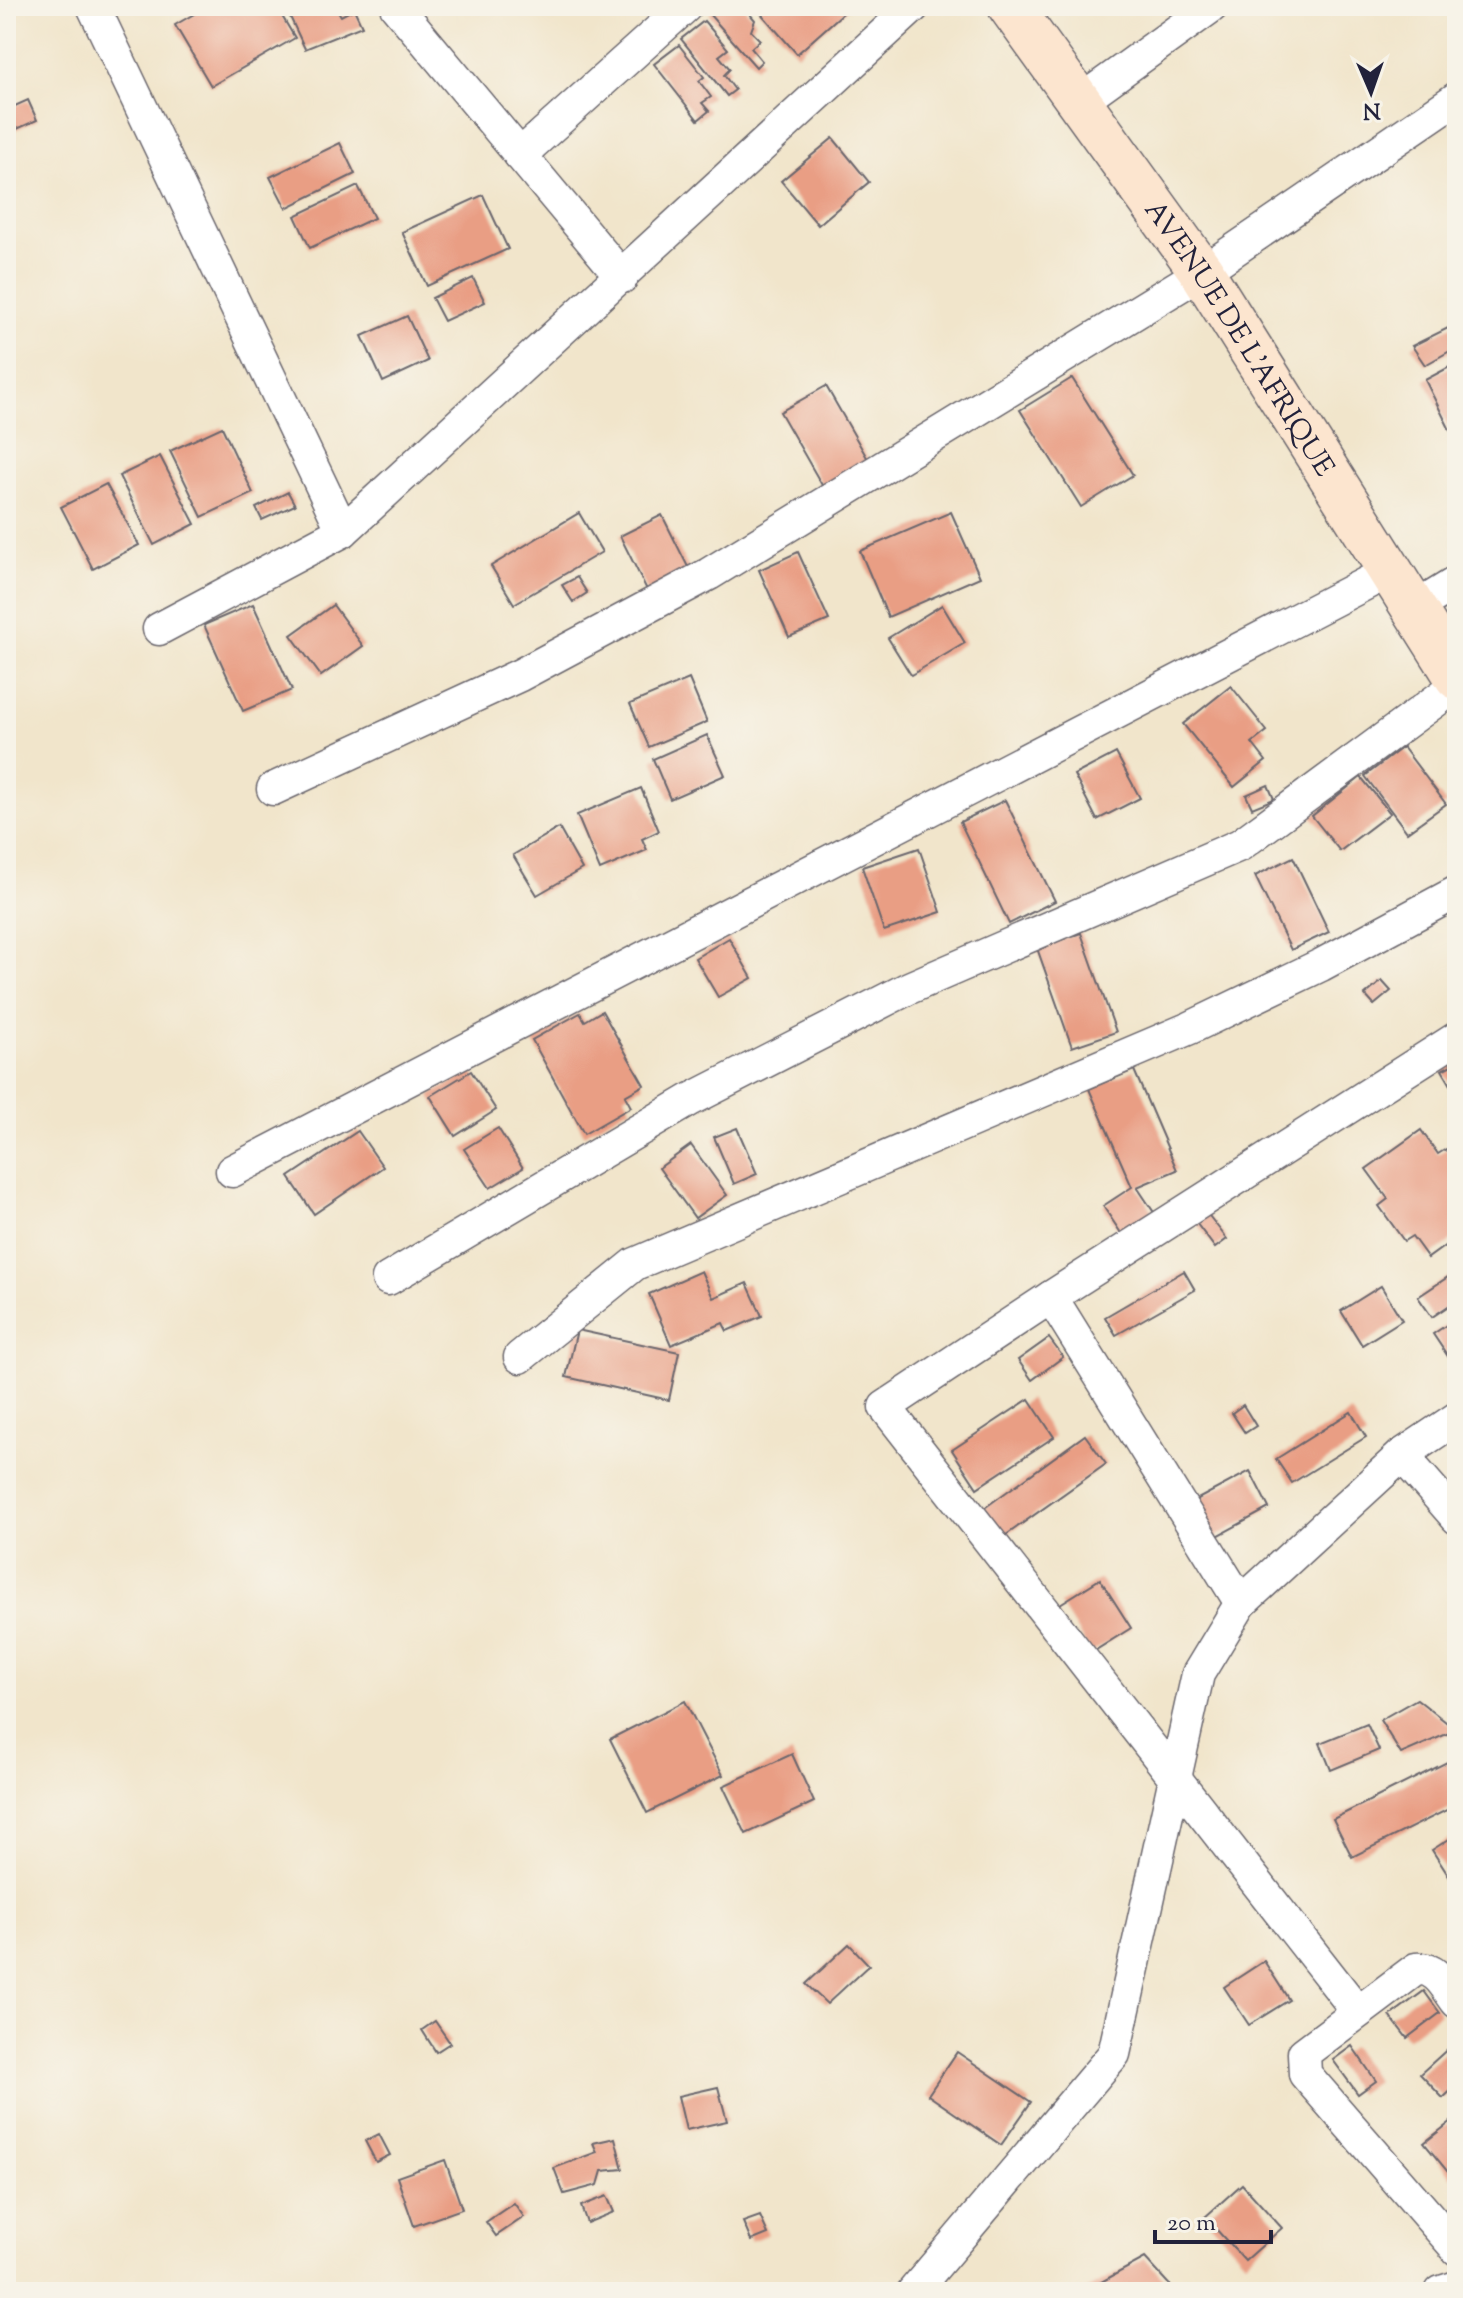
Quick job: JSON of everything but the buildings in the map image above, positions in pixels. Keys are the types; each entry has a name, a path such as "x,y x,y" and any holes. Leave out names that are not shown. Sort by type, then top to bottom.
{"main road":[{"name":"AVENUE DE L'AFRIQUE","path":"1010,6 1202,272 1457,677"}],"street":[{"path":"93,6 343,531"},
{"path":"396,6 622,277"},
{"path":"520,155 686,6"},
{"path":"159,629 343,531 914,6"},
{"path":"1079,102 1212,6"},
{"path":"273,789 520,675 709,574 1202,272 1457,98"},
{"path":"232,1171 1392,570"},
{"path":"1415,608 1457,582"},
{"path":"388,1279 690,1100 909,988 1240,845 1457,685"},
{"path":"520,1357 635,1264 1190,1028 1321,965 1457,892"},
{"path":"1358,2012 885,1407 1051,1297 1457,1038"},
{"path":"1051,1297 1241,1603"},
{"path":"913,2292 1114,2054 1198,1674 1241,1603 1402,1455 1457,1418"},
{"path":"1402,1455 1457,1518"},
{"path":"1457,2002 1436,1973 1426,1968 1416,1969 1304,2053 1305,2074 1457,2249"},
{"path":"1441,2292 1457,2287"}]}
